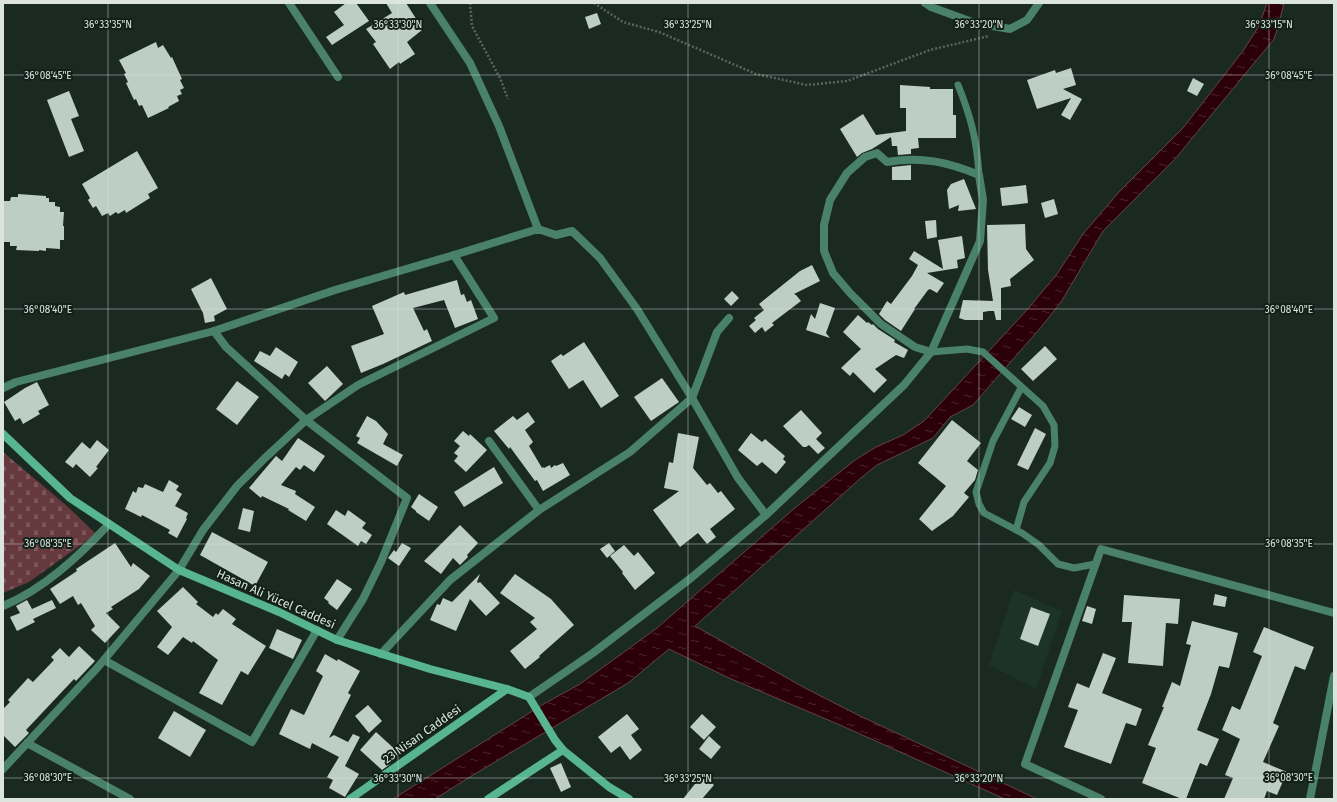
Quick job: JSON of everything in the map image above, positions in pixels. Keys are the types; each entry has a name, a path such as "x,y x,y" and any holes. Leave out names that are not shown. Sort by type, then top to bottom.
{"street":[{"path":"289,3 338,77"},
{"path":"430,3 470,63 499,126 538,228"},
{"path":"925,3 931,7 975,23 1010,29 1027,20 1040,3"},
{"path":"629,799 609,787 563,750 555,740 529,697 593,653 685,583 766,515 904,385 931,352 980,241 983,200 979,175 958,166 931,160 900,160 887,162 878,153 865,156 846,173 830,200 824,225 824,251 833,273 850,293 881,324 915,347 931,352"},
{"path":"3,388 16,382 214,331 335,290 454,255 538,228 556,235 572,231 600,258 637,309 692,398 738,478 766,515"},
{"path":"3,769 104,660 179,570 203,530 237,486 306,420 358,385 494,318 454,255"},
{"path":"381,654 450,580 539,510 630,452 692,398 717,332 730,318"},
{"path":"214,331 226,347 306,420 407,498 381,562 363,599 336,640"},
{"name":"Hasan Ali Yücel Caddesi","path":"3,434 70,498 179,570 279,612 336,640 430,669 507,688 529,697"},
{"path":"489,441 539,510"},
{"path":"3,606 15,601 41,584 83,551 109,524"},
{"path":"1101,799 1025,764 1101,549 1334,613"},
{"path":"104,660 252,742 317,630"},
{"path":"1310,799 1334,676"},
{"name":"23 Nisan Caddesi","path":"350,799 507,688"},
{"path":"27,743 130,799"},
{"path":"488,799 563,750"}],"lane":[{"path":"958,85 973,128 979,175"},
{"path":"931,352 967,349 983,352 1043,406 1054,425 1055,446 1050,463 1024,502 1016,530"},
{"path":"1022,388 993,441 976,492 979,504 984,513 1016,530 1039,545 1058,564 1074,568 1095,564"}],"path":[{"path":"470,3 472,26 500,78 508,98"},
{"path":"594,3 623,22 659,32 756,74 807,85 847,81 930,50 980,39 1010,29"}],"shaded area":[{"path":"1014,590 1062,611 1036,689 989,665"}],"green space":[{"path":"3,452 67,506 96,534 29,582 3,593"}],"water":[{"path":"1267,3 1284,3 1274,39 1175,159 1103,231 1061,302 973,405 950,417 933,438 877,465 695,626 805,688 856,714 1037,799 1005,799 840,725 729,678 669,649 628,683 435,799 393,799 542,705 580,684 657,628 796,507 855,460 876,447 903,435 924,421 1026,311 1057,274 1083,234 1119,192 1183,128 1243,51 1259,26"}],"building":[{"path":"346,3 356,3 369,21 332,45 326,37 344,25 334,12"},
{"path":"386,3 406,3 422,28 422,30 407,42 415,54 400,64 399,62 390,69 373,44 376,42 366,29 392,13"},
{"path":"597,13 601,24 589,29 585,17"},
{"path":"156,42 158,48 163,45 171,58 172,57 182,79 180,80 184,88 180,90 182,94 177,96 179,101 168,107 169,108 148,118 142,105 139,106 136,99 134,100 126,83 128,82 124,74 126,73 119,60"},
{"path":"1071,68 1076,85 1063,89 1082,99 1070,120 1061,115 1071,98 1037,109 1027,80 1055,70 1056,73"},
{"path":"1193,78 1204,84 1197,96 1187,91"},
{"path":"900,85 930,87 930,89 953,89 953,115 956,115 956,138 918,138 919,148 911,149 911,154 898,155 897,146 892,146 891,137 857,157 840,129 863,114 876,135 906,131 906,108 900,108"},
{"path":"69,91 79,116 71,119 84,151 69,157 47,100"},
{"path":"137,151 158,188 148,194 150,198 126,213 125,210 118,214 116,212 110,216 108,213 102,216 96,206 93,208 88,200 90,198 82,184"},
{"path":"911,165 911,180 892,180 892,167"},
{"path":"964,179 976,209 958,211 959,205 949,209 947,190 951,184"},
{"path":"1026,185 1028,203 1002,206 1000,188"},
{"path":"18,194 46,196 46,198 49,198 49,202 55,202 55,206 60,207 60,212 64,212 64,240 60,240 60,249 46,248 46,251 16,250 17,246 10,246 10,242 3,242 3,201 10,201 11,197 18,197"},
{"path":"1054,199 1058,214 1045,218 1041,203"},
{"path":"936,220 937,237 927,239 925,221"},
{"path":"1025,224 1026,249 1034,260 1010,279 1011,286 1001,288 1001,320 996,320 994,311 983,312 983,320 965,320 959,318 963,300 993,301 988,270 987,225"},
{"path":"962,236 965,258 957,260 958,268 927,273 944,283 937,293 930,289 928,290 914,309 901,331 885,320 879,314 887,301 891,304 912,276 918,265 909,259 914,251 943,269 938,240"},
{"path":"812,265 820,281 794,294 801,301 772,323 774,325 765,332 762,327 755,333 749,326 756,320 754,318 764,310 759,304 800,271"},
{"path":"211,278 227,309 214,316 215,321 205,323 203,313 191,289"},
{"path":"457,280 461,295 464,294 467,302 471,300 478,319 455,328 444,300 413,308 424,331 427,329 432,341 361,373 351,346 384,334 372,306 404,292 405,295"},
{"path":"732,291 739,298 731,306 724,299"},
{"path":"820,303 835,308 826,333 830,338 806,330 811,314 815,319"},
{"path":"858,315 867,323 873,324 895,340 894,342 908,350 904,358 896,355 875,369 887,380 874,393 853,372 850,376 841,368 861,349 843,332"},
{"path":"584,342 619,396 601,408 583,380 569,389 551,361 561,354 563,356"},
{"path":"1045,346 1057,359 1033,381 1021,369"},
{"path":"276,347 298,362 289,377 285,374 282,379 254,361 260,351 270,356"},
{"path":"327,366 343,384 325,401 308,383"},
{"path":"662,378 679,402 651,421 634,397"},
{"path":"237,381 259,397 237,425 216,409"},
{"path":"37,382 49,405 38,411 40,414 23,424 20,418 15,421 4,402"},
{"path":"1019,407 1032,415 1025,427 1011,419"},
{"path":"801,410 822,433 816,439 825,448 818,454 809,445 803,447 783,426"},
{"path":"528,412 535,422 525,430 533,442 529,446 542,468 550,465 551,468 555,465 556,466 563,463 570,475 543,491 537,480 535,481 510,447 509,449 494,431 513,416 517,420"},
{"path":"367,416 376,421 388,434 383,444 403,455 397,466 357,443 360,438 356,436"},
{"path":"952,420 981,443 967,461 978,470 975,480 964,493 969,497 953,516 932,531 919,519 946,486 918,463"},
{"path":"1035,428 1046,434 1028,470 1017,465"},
{"path":"463,431 469,436 470,434 487,450 466,472 454,461 458,456 454,453 460,446 454,441"},
{"path":"678,433 699,437 693,468 707,485 710,483 718,493 721,491 735,509 710,529 716,537 707,544 698,533 680,547 653,510 679,491 664,488 669,462 673,463"},
{"path":"751,433 762,442 765,439 785,456 783,459 786,462 776,474 762,462 757,466 738,450"},
{"path":"298,438 325,456 314,472 304,465 300,470 296,467 281,485 296,491 295,494 315,507 306,521 288,510 289,509 262,496 261,498 249,488 276,456 282,461"},
{"path":"97,440 109,450 96,467 98,468 90,477 76,464 73,468 65,462 82,442 90,449"},
{"path":"494,467 503,483 464,507 454,492"},
{"path":"169,480 179,486 176,490 182,494 175,506 188,513 187,519 177,538 168,533 170,530 142,515 141,517 125,509 133,491 136,493 138,487 143,488 145,484 163,492"},
{"path":"419,494 438,507 429,521 411,507"},
{"path":"243,508 254,511 250,532 238,529"},
{"path":"336,510 345,516 348,510 366,523 362,528 372,535 366,544 361,541 358,546 327,524"},
{"path":"460,525 478,543 460,565 453,558 441,574 424,561"},
{"path":"212,532 268,562 255,586 200,555"},
{"path":"115,543 131,567 133,563 150,576 139,589 111,607 113,609 106,613 120,627 105,643 91,630 95,626 81,603 78,605 73,596 60,604 50,589 77,571 76,569"},
{"path":"402,543 411,548 399,566 388,558 394,550 396,552"},
{"path":"609,543 615,551 607,558 600,549"},
{"path":"624,545 634,556 638,552 655,573 635,590 610,556"},
{"path":"480,574 477,582 480,582 500,603 486,616 470,599 456,631 430,620 437,604 440,605 443,598 452,602"},
{"path":"515,574 551,599 574,625 525,669 510,651 537,629 530,622 535,618 500,593"},
{"path":"337,579 352,589 337,610 324,598"},
{"path":"183,587 198,602 196,604 213,617 216,613 218,615 223,609 236,619 232,624 266,646 248,675 241,671 222,705 199,693 218,660 193,641 192,643 183,637 168,655 157,647 172,627 157,611"},
{"path":"1215,594 1227,597 1225,607 1213,605"},
{"path":"1124,595 1180,599 1178,624 1166,623 1163,666 1128,663 1132,622 1122,622"},
{"path":"27,600 32,609 52,600 56,608 33,619 35,622 17,631 10,617 20,613 16,606"},
{"path":"1087,606 1096,609 1092,624 1082,621"},
{"path":"1031,607 1050,614 1038,646 1020,639"},
{"path":"1192,621 1238,633 1229,668 1219,666 1211,694 1197,730 1219,739 1207,766 1200,763 1186,799 1182,799 1142,783 1156,748 1148,745 1164,707 1162,707 1172,682 1180,686 1191,645 1186,644"},
{"path":"1264,627 1314,647 1305,670 1295,666 1273,723 1279,726 1263,762 1287,772 1277,795 1267,791 1264,799 1224,799 1233,778 1225,775 1240,739 1222,730 1232,706 1240,710 1262,656 1253,652"},
{"path":"277,629 302,640 293,659 269,648"},
{"path":"79,646 95,661 76,681 74,679 26,730 29,733 15,747 3,735 3,709 10,702 8,700 28,678 33,682 54,660 51,657 60,648 69,657"},
{"path":"1103,653 1116,658 1102,693 1142,709 1136,726 1126,723 1111,764 1064,747 1078,710 1068,707 1077,683 1089,688"},
{"path":"325,654 360,671 348,693 351,695 329,738 334,735 348,742 353,734 360,737 345,766 359,774 345,797 329,788 333,780 327,777 339,757 312,743 310,749 279,734 291,709 304,715 323,676 316,671"},
{"path":"368,705 382,721 369,733 355,716"},
{"path":"174,711 206,730 190,757 158,738"},
{"path":"627,714 639,729 631,735 642,750 630,760 620,746 611,753 598,737"},
{"path":"702,714 716,727 704,740 690,727"},
{"path":"376,732 399,753 389,765 382,770 360,750"},
{"path":"709,736 721,747 711,759 699,749"},
{"path":"561,763 571,787 561,792 550,768"},
{"path":"702,775 714,785 702,799 683,799"}]}
